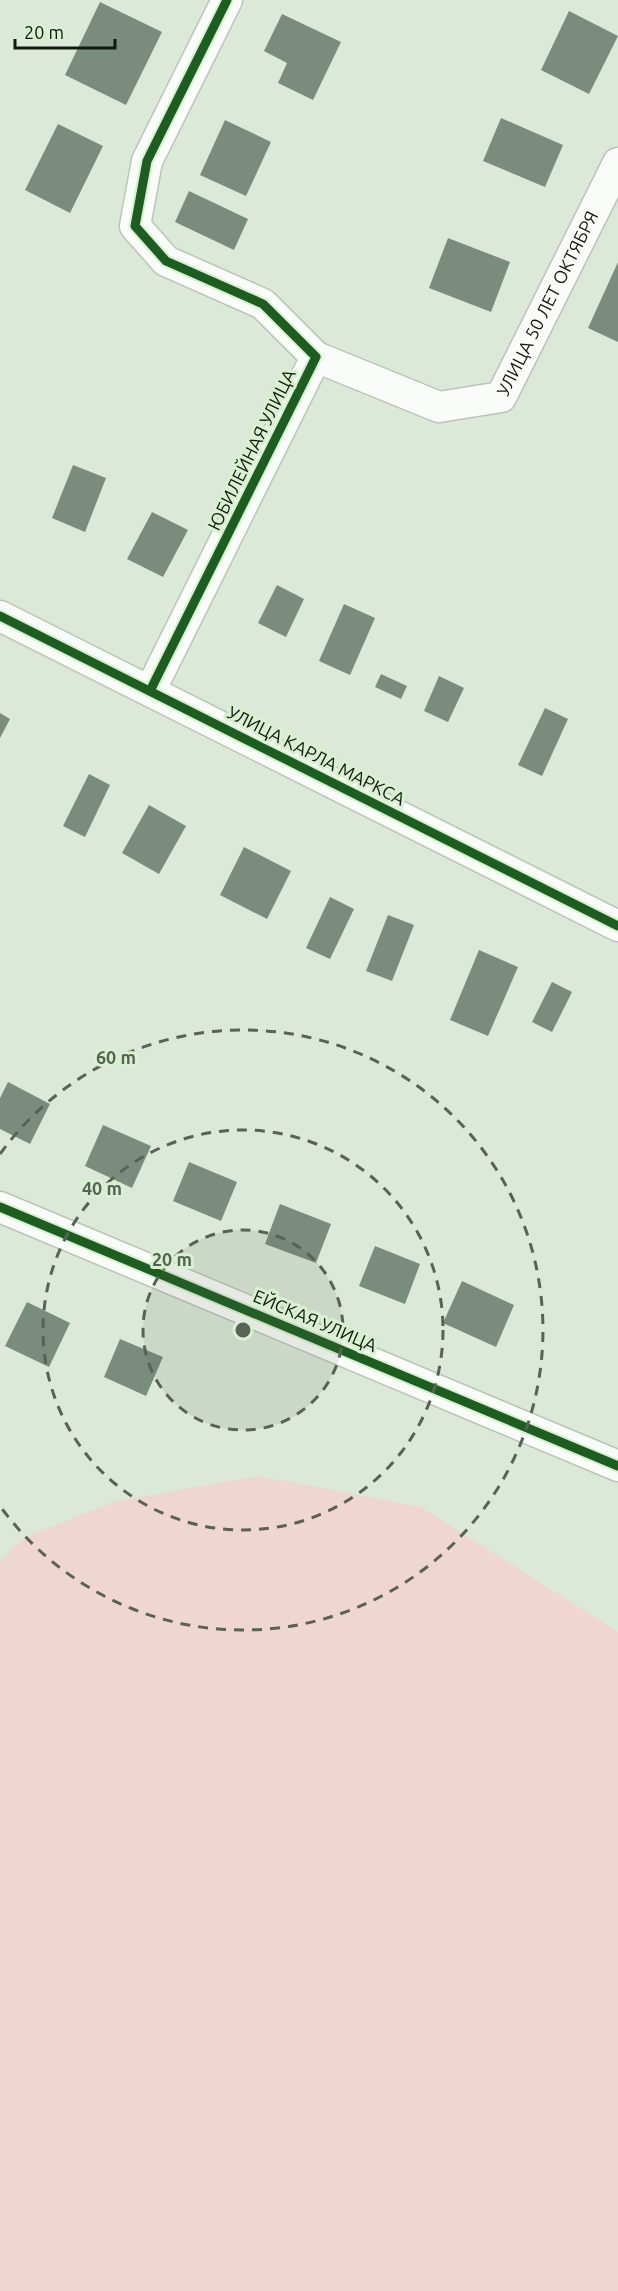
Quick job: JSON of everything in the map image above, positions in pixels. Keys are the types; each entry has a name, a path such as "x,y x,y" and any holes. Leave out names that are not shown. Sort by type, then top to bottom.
{"street":[{"name":"ЮБИЛЕЙНАЯ УЛИЦА","path":"150,691 316,357 263,304 166,261 135,226 147,161 227,0"},
{"name":"УЛИЦА 50 ЛЕТ ОКТЯБРЯ","path":"316,357 439,407 501,397 618,163"},
{"name":"УЛИЦА КАРЛА МАРКСА","path":"0,616 618,926"},
{"name":"ЕЙСКАЯ УЛИЦА","path":"0,1207 618,1466"}],"shaded area":[{"path":"259,1476 421,1507 618,1632 618,2291 0,2291 0,1561 25,1537 116,1501"}],"building":[{"path":"100,2 162,32 126,105 65,75"},
{"path":"569,11 618,36 589,94 541,70"},
{"path":"282,14 341,42 313,100 278,83 287,63 264,51"},
{"path":"501,118 563,145 545,187 483,161"},
{"path":"225,120 271,142 246,196 200,175"},
{"path":"58,124 103,146 70,213 25,190"},
{"path":"189,191 248,219 234,250 175,222"},
{"path":"448,238 510,262 491,312 429,288"},
{"path":"618,262 618,342 588,328"},
{"path":"73,465 106,478 85,532 52,518"},
{"path":"152,512 188,530 163,577 127,559"},
{"path":"277,585 304,599 286,637 258,623"},
{"path":"344,604 375,618 350,675 319,661"},
{"path":"381,674 407,686 401,699 375,687"},
{"path":"439,676 464,688 448,722 424,711"},
{"path":"545,708 568,719 542,776 518,765"},
{"path":"0,713 10,719 0,738"},
{"path":"89,774 110,785 85,837 63,826"},
{"path":"149,805 186,826 159,874 122,853"},
{"path":"244,847 291,871 267,919 220,895"},
{"path":"330,897 354,909 330,959 306,948"},
{"path":"388,915 414,925 392,981 366,971"},
{"path":"479,950 518,967 488,1036 450,1020"},
{"path":"552,982 572,992 552,1032 532,1022"},
{"path":"8,1082 50,1104 30,1144 0,1129 0,1098"},
{"path":"103,1125 151,1146 132,1188 85,1166"},
{"path":"189,1162 237,1182 221,1221 173,1201"},
{"path":"280,1204 331,1224 316,1263 265,1244"},
{"path":"375,1246 420,1264 405,1304 359,1286"},
{"path":"462,1281 514,1305 496,1347 443,1323"},
{"path":"27,1302 70,1323 49,1367 5,1346"},
{"path":"120,1339 163,1357 146,1396 104,1377"}],"cycle path":[{"path":"150,691 316,357 263,304 166,261 135,226 147,161 227,0"},
{"path":"0,616 618,926"},
{"path":"0,1207 618,1466"}]}
